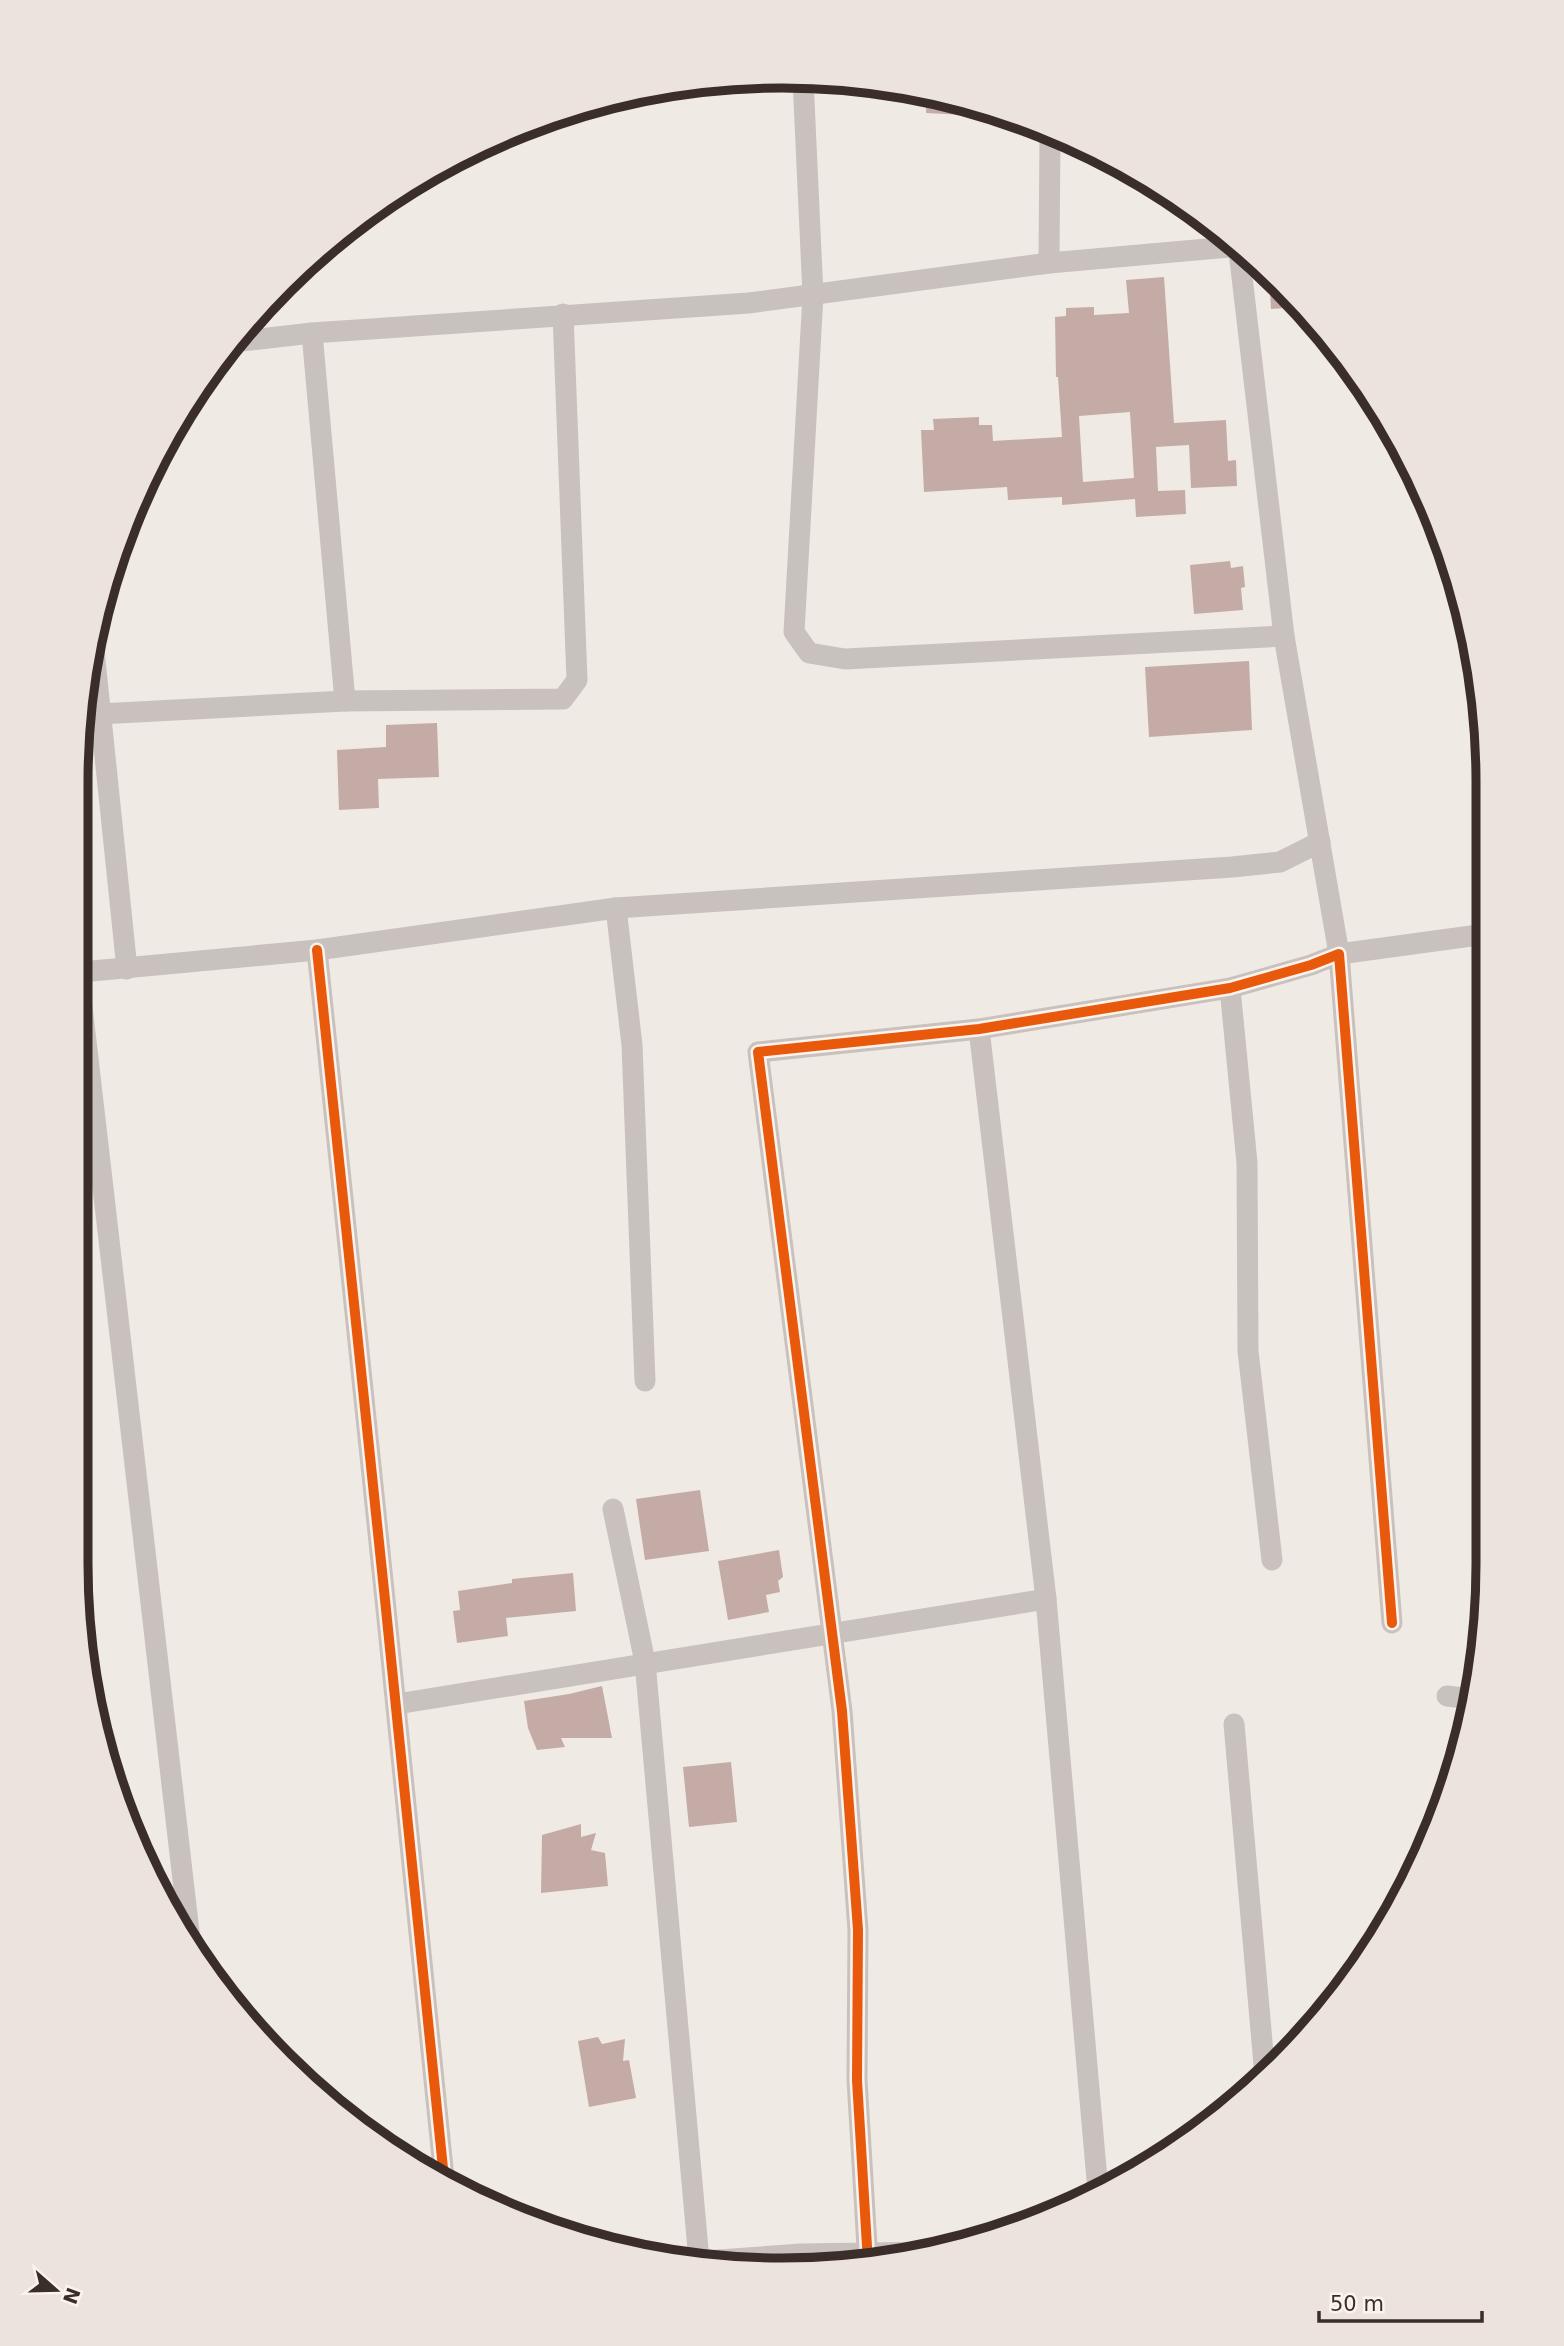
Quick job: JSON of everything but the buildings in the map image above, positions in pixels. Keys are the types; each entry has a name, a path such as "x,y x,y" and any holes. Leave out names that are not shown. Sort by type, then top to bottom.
{"street":[{"path":"803,88 813,295 794,632 809,653 845,659 1284,636"},
{"path":"1049,263 1050,141"},
{"path":"246,340 563,314 749,303 1049,263 1224,246"},
{"path":"1241,261 1284,636 1339,954 1392,1623"},
{"path":"99,714 345,701 563,699 577,680 563,314"},
{"path":"312,333 345,701"},
{"path":"96,676 127,969"},
{"path":"88,972 317,950 616,908 1280,862 1320,842"},
{"path":"616,908 632,1045 645,1381"},
{"path":"868,2253 857,2080 858,1930 842,1711 758,1052 979,1029 1230,988 1311,965 1339,954 1476,935"},
{"path":"317,950 443,2169"},
{"path":"1230,988 1247,1163 1248,1351 1272,1560"},
{"path":"979,1029 1046,1599 1097,2182"},
{"path":"88,1059 188,1922"},
{"path":"613,1509 645,1662 694,2253"},
{"path":"397,1704 1046,1599"},
{"path":"1447,1696 1463,1698"},
{"path":"1234,1724 1264,2064"},
{"path":"751,2257 801,2254 837,2256"}],"cycle path":[{"path":"317,950 443,2169"},
{"path":"867,2253 857,2080 858,1930 842,1711 758,1052 979,1029 1230,988 1311,965 1339,954 1392,1623"}]}
